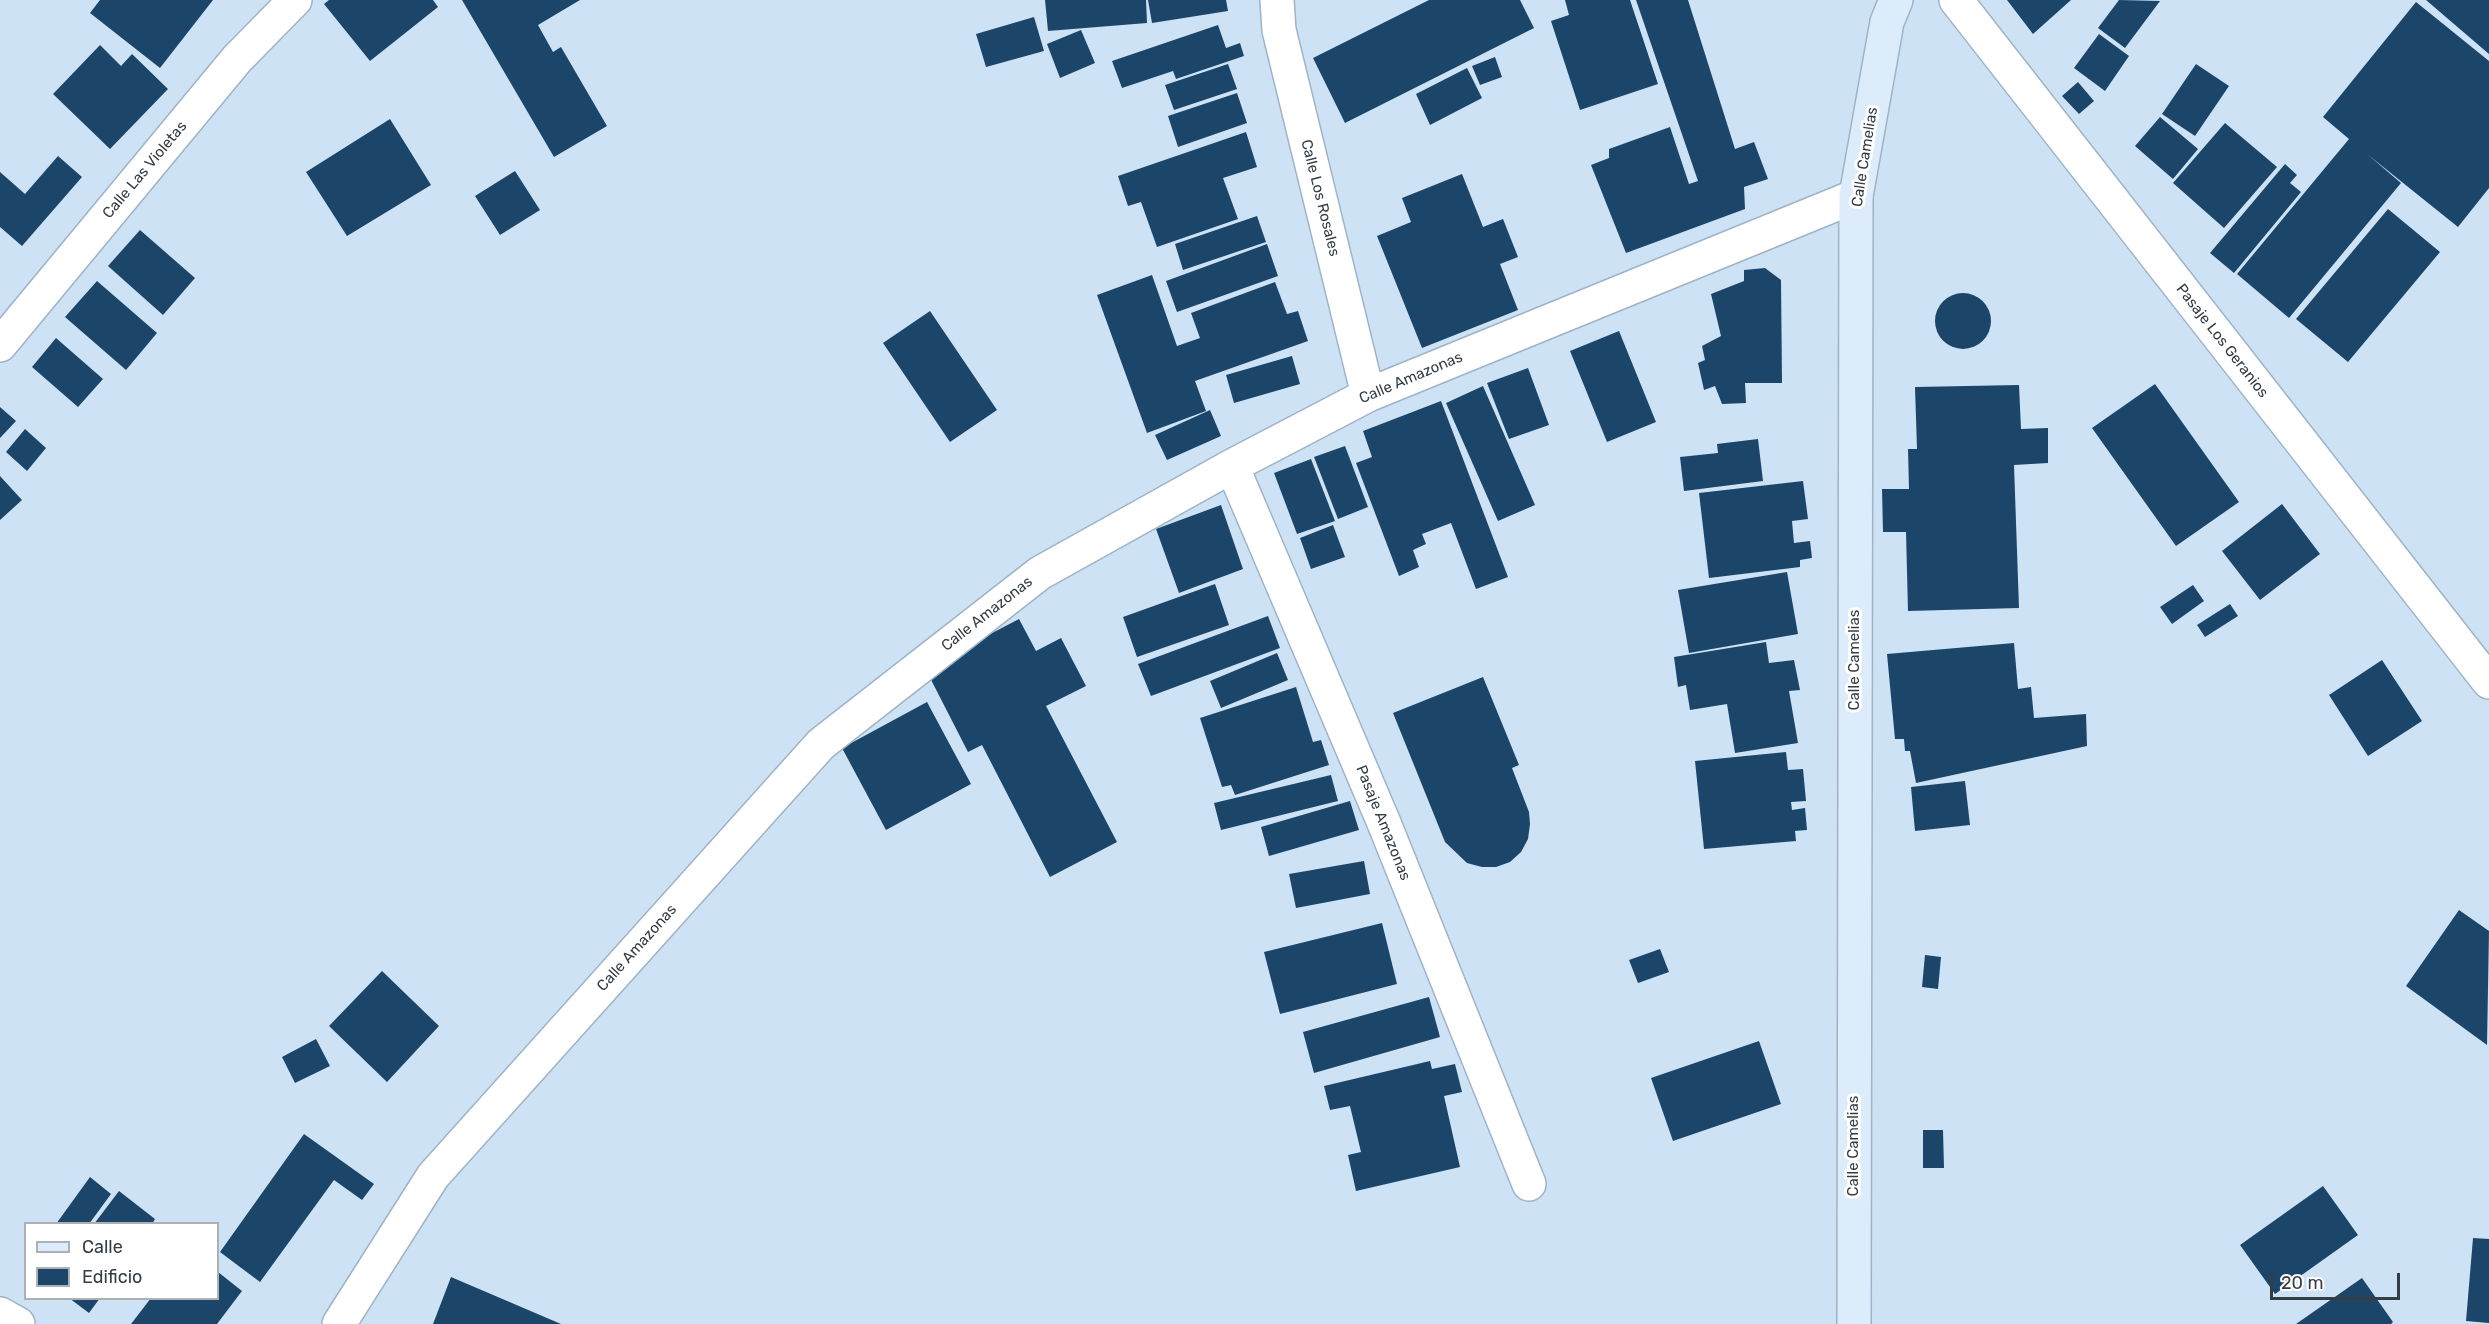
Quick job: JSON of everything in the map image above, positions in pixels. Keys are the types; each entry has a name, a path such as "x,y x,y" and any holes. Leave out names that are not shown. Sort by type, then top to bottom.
{"street":[{"name":"Calle Las Violetas","path":"0,345 237,59 295,0"},
{"name":"Calle Los Rosales","path":"1277,0 1279,30 1368,395"},
{"name":"Calle Camelias","path":"1854,1324 1856,196 1887,22 1896,0"},
{"name":"Pasaje Los Geranios","path":"1956,0 2489,682"},
{"name":"Calle Amazonas","path":"339,1324 433,1176 821,744 1040,573 1232,466 1368,395 1856,196"},
{"name":"Pasaje Amazonas","path":"1232,466 1384,823 1529,1184"},
{"path":"0,1314 18,1324"}],"building":[{"path":"100,0 213,0 160,68 90,13"},
{"path":"329,0 433,0 438,7 370,61 324,4"},
{"path":"462,0 580,0 538,25 553,52 561,47 607,126 554,157"},
{"path":"1045,0 1146,0 1147,23 1048,31"},
{"path":"1148,0 1226,0 1228,11 1152,23"},
{"path":"1429,0 1520,0 1534,28 1345,123 1313,58"},
{"path":"1565,0 1630,0 1658,84 1580,110 1551,21 1569,15"},
{"path":"1636,0 1688,0 1735,149 1754,142 1768,179 1744,187 1745,209 1626,253 1591,165 1609,158 1609,149 1670,127 1689,184 1698,181"},
{"path":"2007,0 2071,0 2033,34"},
{"path":"2119,0 2160,1 2125,48 2098,28"},
{"path":"2426,0 2489,0 2489,54"},
{"path":"2416,2 2489,61 2489,188 2458,227 2367,154 2401,183 2289,318 2237,274 2349,139 2323,117"},
{"path":"1034,17 1044,51 986,67 976,34"},
{"path":"1218,25 1226,48 1240,43 1244,56 1176,79 1173,71 1122,88 1112,61"},
{"path":"1081,30 1095,63 1060,78 1047,44"},
{"path":"2099,34 2129,56 2105,91 2074,68"},
{"path":"100,45 121,66 132,54 168,89 110,149 53,94"},
{"path":"1495,57 1502,77 1480,85 1472,66"},
{"path":"1228,64 1237,89 1174,110 1165,85"},
{"path":"2196,64 2229,86 2195,136 2162,114"},
{"path":"1467,68 1482,98 1430,125 1416,94"},
{"path":"2078,82 2094,101 2079,114 2062,96"},
{"path":"1237,93 1247,123 1178,147 1168,116"},
{"path":"2160,117 2198,149 2173,179 2135,146"},
{"path":"390,119 431,185 347,236 306,172"},
{"path":"2225,123 2277,167 2224,228 2173,183"},
{"path":"1246,132 1257,167 1223,178 1238,219 1157,247 1141,202 1128,206 1118,176"},
{"path":"58,156 82,177 22,246 0,227 0,172 25,194"},
{"path":"2285,164 2297,175 2290,183 2301,192 2234,273 2210,253"},
{"path":"515,171 540,210 500,235 475,196"},
{"path":"1462,174 1483,227 1503,219 1518,257 1500,264 1518,310 1422,348 1377,236 1411,222 1402,198"},
{"path":"2388,209 2440,252 2348,362 2296,319"},
{"path":"1257,216 1266,242 1183,270 1175,244"},
{"path":"140,230 195,278 163,315 108,266"},
{"path":"1267,244 1278,276 1177,312 1166,281"},
{"path":"1765,268 1781,280 1782,383 1745,383 1746,403 1722,404 1715,386 1704,390 1698,363 1705,360 1702,346 1721,336 1711,294 1744,281 1744,270"},
{"path":"1152,275 1177,346 1200,338 1191,313 1275,282 1287,314 1298,311 1308,341 1195,381 1206,411 1147,433 1097,295"},
{"path":"97,281 157,333 126,370 65,317"},
{"path":"1957,293 1969,293 1979,297 1987,305 1991,321 1987,337 1979,345 1969,349 1957,349 1947,345 1939,337 1935,327 1935,315 1939,305 1947,297"},
{"path":"930,311 997,410 950,442 883,343"},
{"path":"1619,331 1656,422 1607,442 1570,351"},
{"path":"56,338 103,379 78,407 32,367"},
{"path":"1292,356 1300,384 1234,403 1226,375"},
{"path":"1528,368 1549,425 1509,439 1487,383"},
{"path":"2155,384 2239,502 2176,546 2092,428"},
{"path":"2019,385 2021,429 2048,428 2048,463 2014,465 2019,608 1908,611 1906,532 1883,532 1882,489 1909,489 1908,449 1917,449 1915,387"},
{"path":"1483,386 1535,505 1498,521 1446,403"},
{"path":"1441,401 1508,577 1476,589 1451,523 1422,534 1426,544 1413,550 1419,567 1399,576 1356,463 1372,457 1363,431"},
{"path":"0,407 16,421 0,438"},
{"path":"1210,410 1221,436 1167,460 1155,435"},
{"path":"25,429 46,448 27,471 6,452"},
{"path":"1758,439 1763,481 1684,491 1680,457 1718,453 1717,444"},
{"path":"1345,446 1368,507 1338,519 1314,457"},
{"path":"1311,459 1335,521 1297,534 1274,473"},
{"path":"0,476 22,500 0,520"},
{"path":"1803,481 1808,519 1792,521 1794,543 1810,541 1812,558 1800,560 1800,567 1709,578 1699,493"},
{"path":"2282,504 2320,554 2260,600 2222,551"},
{"path":"1221,505 1243,569 1179,593 1156,529"},
{"path":"1333,525 1345,557 1311,569 1300,538"},
{"path":"1787,572 1798,634 1689,653 1678,590"},
{"path":"1215,584 1229,625 1137,657 1123,617"},
{"path":"2193,585 2204,601 2172,624 2160,607"},
{"path":"2230,604 2238,616 2205,637 2197,625"},
{"path":"1268,616 1280,648 1151,696 1138,664"},
{"path":"1019,619 1036,651 1061,638 1086,686 1046,706 1117,842 1050,877 982,745 968,752 925,668"},
{"path":"1766,642 1769,663 1794,660 1800,690 1789,691 1798,743 1735,753 1727,704 1690,710 1686,685 1678,687 1674,657"},
{"path":"2014,643 2018,689 2031,687 2034,718 2086,714 2087,746 1916,783 1910,751 1905,751 1904,739 1895,739 1887,654"},
{"path":"1277,653 1288,680 1221,708 1210,681"},
{"path":"2382,660 2422,721 2368,756 2329,695"},
{"path":"1483,677 1519,765 1512,768 1529,812 1530,824 1528,839 1521,852 1510,862 1496,867 1482,867 1467,863 1445,842 1393,713"},
{"path":"1296,687 1313,742 1321,740 1329,765 1235,795 1231,785 1222,787 1200,718"},
{"path":"927,702 971,784 886,830 842,748"},
{"path":"1786,752 1788,770 1803,769 1806,801 1791,802 1792,810 1805,808 1807,830 1795,831 1796,841 1704,849 1695,761"},
{"path":"1331,775 1338,801 1221,830 1214,803"},
{"path":"1965,781 1970,825 1915,831 1911,787"},
{"path":"1350,801 1359,830 1269,856 1261,827"},
{"path":"1364,861 1370,894 1296,908 1289,874"},
{"path":"2459,910 2489,931 2487,1045 2406,986"},
{"path":"1382,923 1397,984 1280,1014 1264,952"},
{"path":"1660,949 1669,972 1638,983 1629,960"},
{"path":"1925,955 1941,957 1938,989 1922,987"},
{"path":"382,971 439,1026 387,1082 329,1026"},
{"path":"1429,997 1440,1037 1314,1073 1303,1032"},
{"path":"316,1039 330,1066 295,1083 282,1057"},
{"path":"1759,1041 1781,1104 1673,1141 1651,1078"},
{"path":"1430,1061 1432,1069 1455,1064 1462,1092 1444,1096 1460,1167 1356,1191 1348,1155 1361,1152 1350,1106 1330,1110 1324,1086"},
{"path":"1923,1130 1943,1130 1944,1168 1923,1168"},
{"path":"304,1134 374,1184 362,1200 334,1180 260,1282 220,1252"},
{"path":"90,1177 111,1194 90,1222 57,1222"},
{"path":"2323,1186 2358,1235 2275,1294 2240,1245"},
{"path":"119,1191 155,1219 153,1222 96,1222"},
{"path":"2473,1238 2489,1239 2489,1323 2466,1321"},
{"path":"219,1273 242,1291 217,1324 131,1324 149,1300 219,1300"},
{"path":"451,1277 561,1324 433,1324"},
{"path":"2362,1278 2393,1322 2391,1324 2296,1324"},
{"path":"72,1300 99,1300 89,1313"}]}
